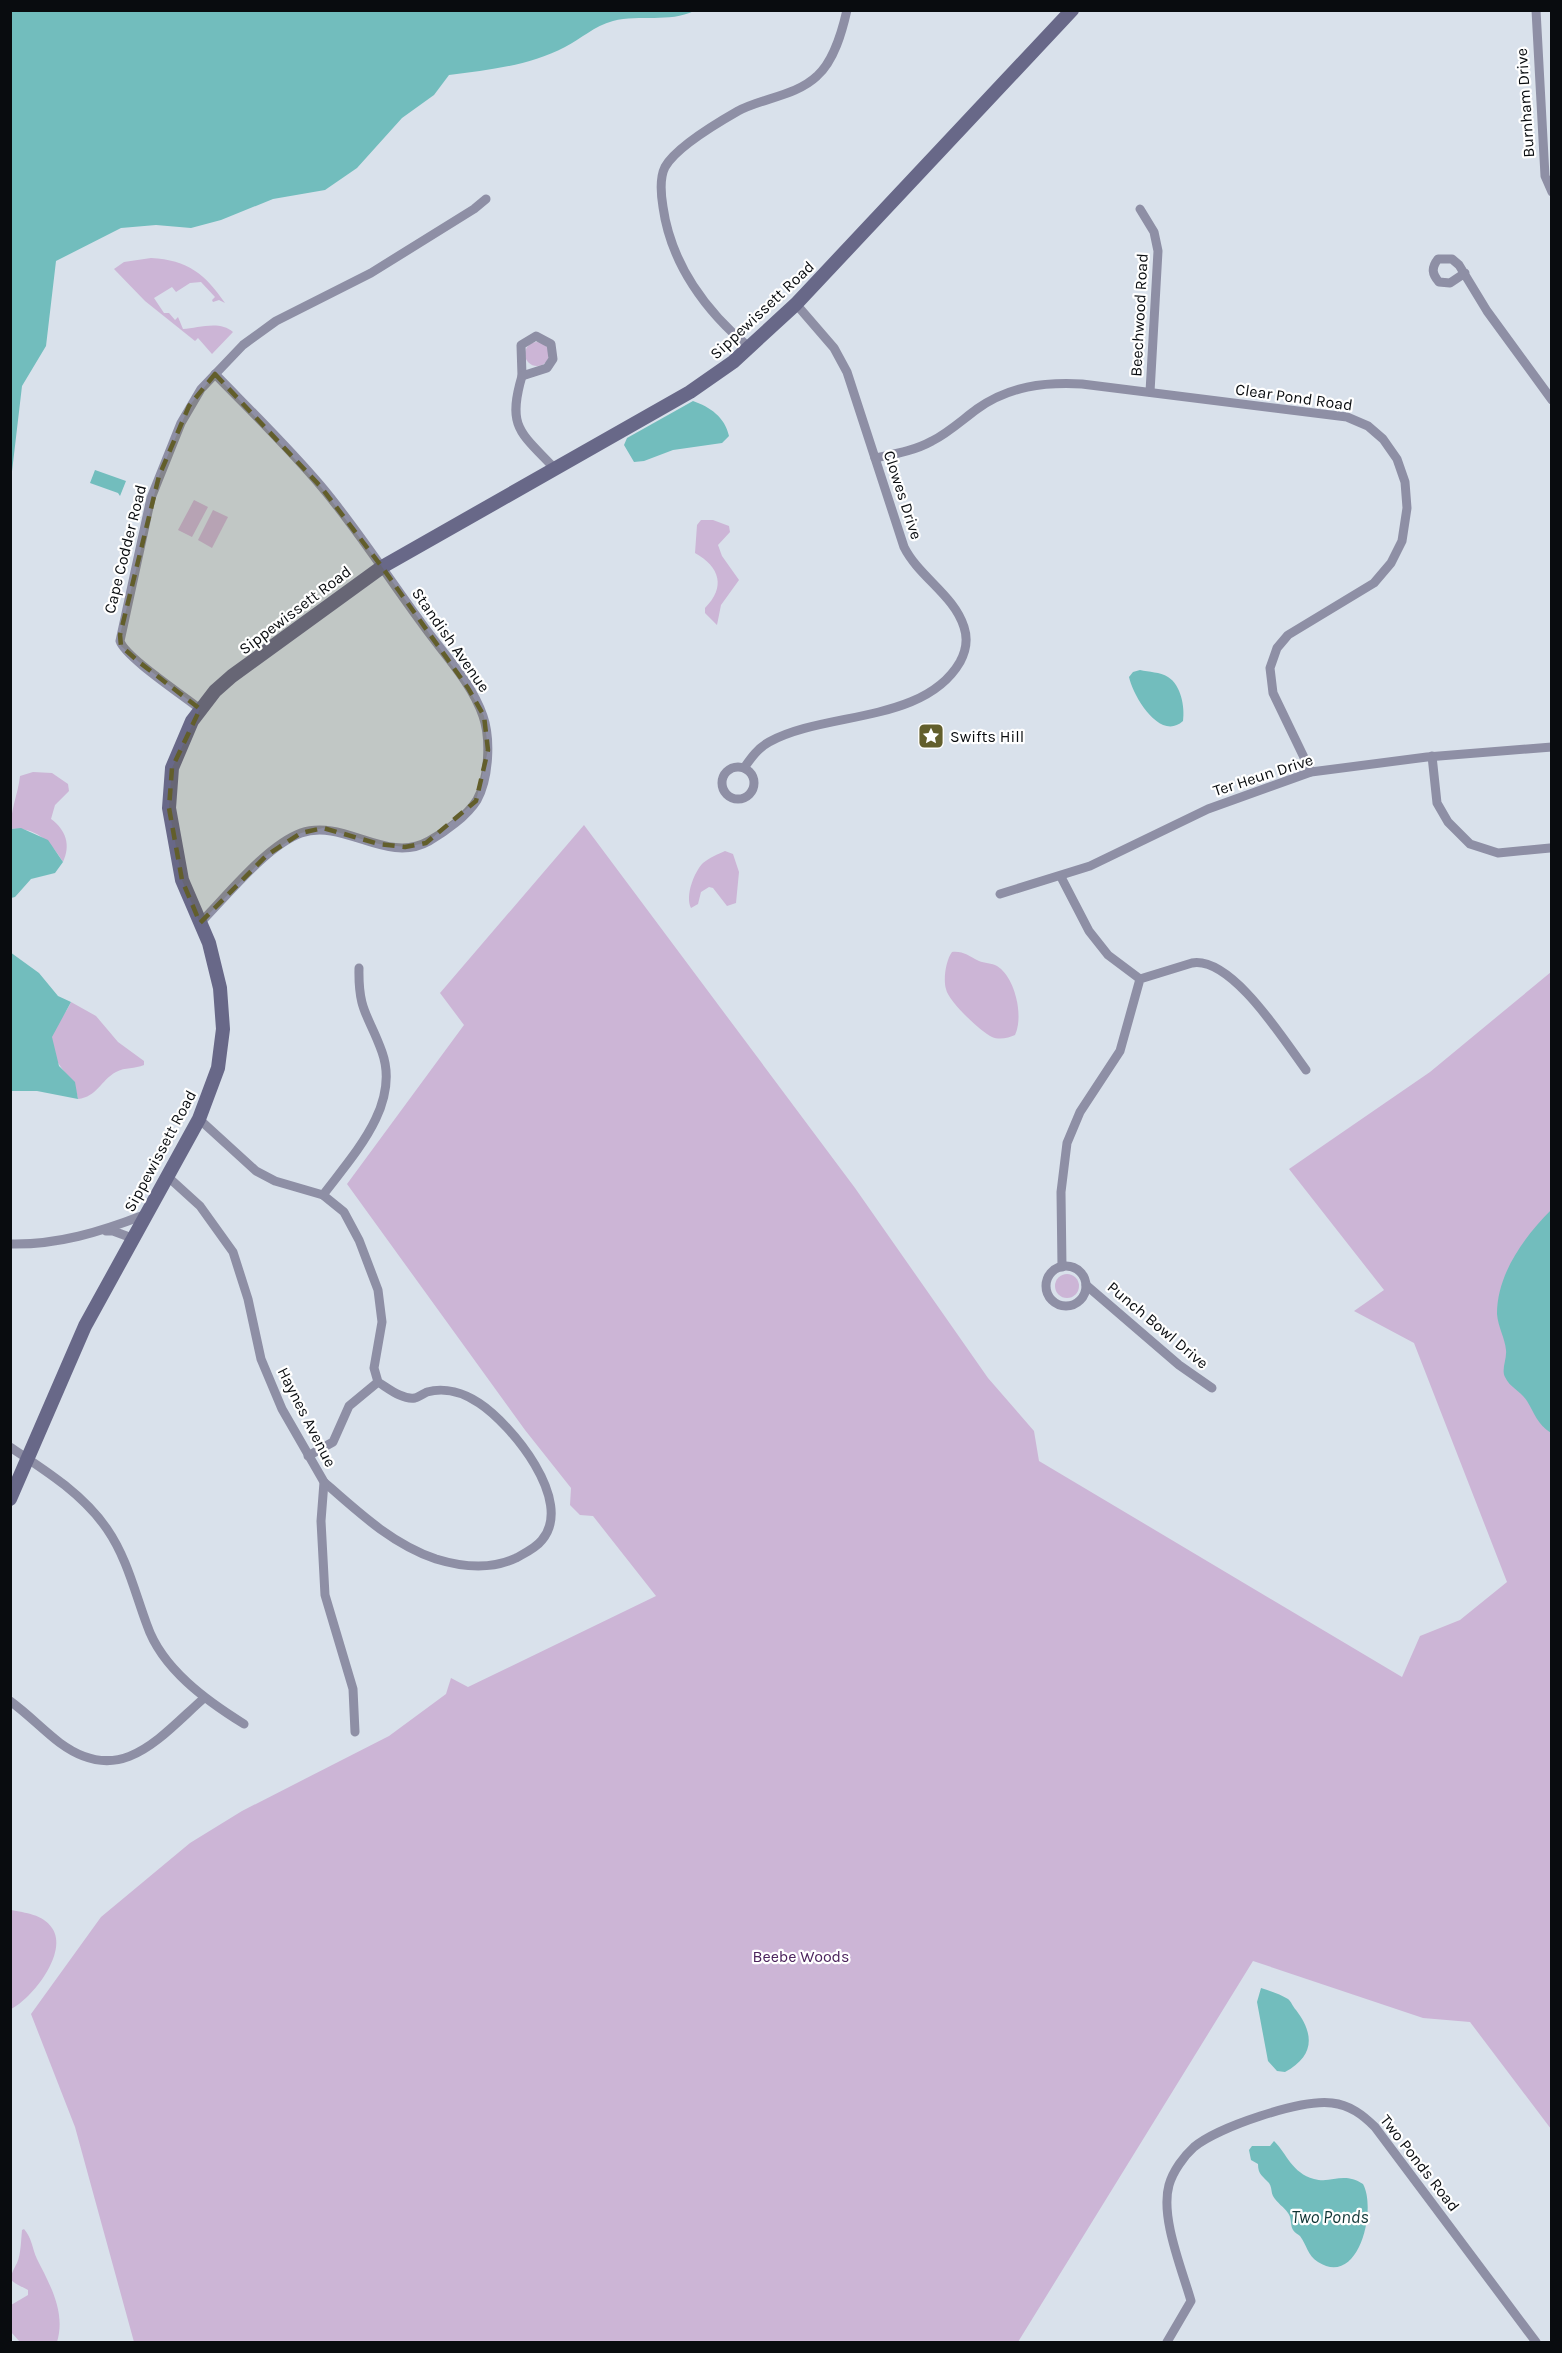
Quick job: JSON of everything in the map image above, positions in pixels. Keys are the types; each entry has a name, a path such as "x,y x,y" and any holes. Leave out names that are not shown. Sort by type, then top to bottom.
{"main road":[{"name":"Sippewissett Road","path":"10,1499 76,1345 144,1215 199,1119 216,1077 223,1021 216,968 179,871 169,808 172,768 186,733 200,709 232,676 382,567 690,392 750,348 796,304 1067,12"}],"street":[{"path":"750,348 719,319 675,257 662,204 664,171 670,160 683,148 737,112 815,78 830,58 847,10"},
{"name":"Burnham Drive","path":"1536,10 1545,176 1551,192"},
{"name":"Cape Codder Road","path":"200,709 130,654 122,646 120,635 146,514 159,476 189,406 215,374 247,342 276,321 371,273 486,199"},
{"name":"Beechwood Road","path":"1140,208 1154,232 1158,251 1150,392"},
{"path":"1465,273 1487,310 1551,400"},
{"name":"Clowes Drive","path":"744,768 763,746 776,739 829,722 900,706 924,696 947,678 963,655 966,635 961,619 907,554 894,522 841,359 796,304"},
{"path":"522,376 542,370 551,364 554,349 547,339 536,336 521,345 522,376 515,403 516,420 523,435 554,468"},
{"name":"Standish Avenue","path":"200,923 267,855 301,833 323,828 343,831 379,844 405,848 426,843 449,827 476,801 488,750 483,716 468,688 382,567 321,487 261,420 215,374"},
{"name":"Clear Pond Road","path":"875,458 909,451 931,442 992,399 1024,387 1064,383 1347,417 1368,426 1383,439 1397,459 1406,482 1407,508 1402,541 1391,563 1374,583 1288,635 1277,648 1270,668 1273,693 1311,772"},
{"name":"Ter Heun Drive","path":"1000,894 1061,877 1135,846 1208,809 1311,772 1432,756 1551,747"},
{"path":"1432,756 1437,803 1448,822 1470,844 1498,853 1550,848"},
{"path":"1061,877 1089,931 1108,955 1140,979"},
{"path":"1140,979 1200,961 1213,966 1255,1003 1306,1070"},
{"path":"322,1195 352,1157 380,1110 387,1089 382,1052 361,1003 359,968"},
{"path":"1062,1267 1061,1192 1067,1143 1080,1112 1120,1050 1140,979"},
{"path":"199,1119 256,1171 275,1181 322,1195 344,1212 359,1239 378,1290 382,1322 374,1368 378,1382 404,1396 415,1398 439,1390 456,1392 481,1404 517,1440 540,1473 548,1490 550,1521 543,1540 530,1551 508,1562 489,1566 470,1566 436,1558 395,1539 324,1482"},
{"name":"Haynes Avenue","path":"167,1176 200,1206 233,1252 248,1299 261,1359 282,1409 324,1482 321,1521 325,1595 351,1680 355,1732"},
{"path":"10,1244 41,1245 98,1232 144,1215"},
{"path":"98,1232 114,1231 132,1238"},
{"name":"Punch Bowl Drive","path":"1069,1266 1081,1272 1086,1285 1086,1292 1078,1303 1065,1307 1053,1302 1046,1291 1047,1279 1062,1267 1069,1266"},
{"name":"Punch Bowl Drive","path":"1086,1285 1179,1365 1212,1388"},
{"path":"308,1456 333,1442 349,1406 378,1382"},
{"path":"10,1447 91,1508 108,1530 124,1560 153,1636 181,1676 203,1699 244,1724"},
{"path":"10,1701 60,1743 84,1756 108,1761 126,1760 143,1752 203,1699"},
{"name":"Two Ponds Road","path":"1167,2343 1191,2301 1168,2213 1169,2186 1178,2167 1195,2147 1220,2133 1274,2111 1316,2103 1347,2107 1362,2115 1375,2127 1536,2343"}],"highlighted area":[{"path":"215,374 321,487 382,567 468,688 484,716 488,750 476,801 426,843 405,847 379,844 323,828 301,833 267,855 200,923 182,880 169,808 172,768 200,709 121,646 120,635 159,476 189,406"}],"green space":[{"path":"151,258 175,262 194,270 210,284 225,303 219,300 213,302 215,297 201,282 190,283 176,292 172,287 154,298 164,313 169,313 175,320 178,317 183,329 222,326 233,332 212,354 198,338 195,341 145,301 114,269 124,262"},
{"path":"537,342 546,345 549,354 546,363 537,366 528,363 525,354 528,345"},
{"path":"194,500 208,507 192,537 178,530"},
{"path":"213,510 228,517 212,548 198,540"},
{"path":"701,520 713,520 729,526 730,532 718,545 722,556 739,580 721,605 717,625 705,613 705,608 716,593 718,585 715,571 695,553 697,525"},
{"path":"33,772 52,773 68,784 69,791 55,805 51,819 66,838 67,850 63,862 42,837 28,830 11,829 20,776"},
{"name":"Beebe Woods","path":"584,825 855,1188 988,1378 1034,1431 1039,1461 1402,1677 1420,1636 1460,1620 1507,1582 1414,1343 1354,1311 1384,1290 1289,1169 1430,1072 1551,972 1551,2129 1470,2022 1423,2018 1253,1961 1018,2342 134,2342 75,2127 31,2014 101,1917 190,1843 242,1811 389,1736 446,1694 451,1678 468,1687 656,1596 593,1516 580,1515 570,1505 571,1488 525,1430 347,1184 464,1025 440,993"},
{"path":"725,851 733,854 739,872 736,903 727,906 713,888 709,887 701,892 698,904 691,908 689,897 696,872 705,861"},
{"path":"952,952 963,953 979,961 995,965 1003,971 1013,988 1018,1008 1018,1027 1015,1035 1004,1038 992,1037 973,1023 952,1001 946,989 945,980"},
{"path":"71,1002 96,1016 118,1042 144,1061 144,1065 116,1072 90,1095 78,1099 72,1083 53,1053 51,1044 52,1035"},
{"path":"1067,1274 1075,1278 1079,1286 1075,1294 1067,1298 1059,1294 1055,1286 1059,1278"},
{"path":"11,1910 33,1915 48,1923 56,1938 56,1949 46,1974 38,1985 29,1996 11,2009"},
{"path":"24,2229 29,2236 58,2309 60,2320 57,2342 20,2342 11,2332 11,2305 28,2295 28,2290 14,2282 11,2277 18,2259"}],"water":[{"path":"11,10 694,11 675,17 613,21 537,59 449,75 434,95 402,118 357,168 325,190 273,199 221,220 191,228 156,225 121,228 56,261 46,346 22,386 11,480"},
{"path":"693,401 716,414 724,423 729,436 722,443 673,450 644,461 634,462 624,445 627,438"},
{"path":"95,470 126,481 120,496 118,493 90,483"},
{"path":"1140,670 1162,674 1176,685 1181,697 1183,721 1174,726 1165,726 1149,714 1136,695 1129,677 1133,672"},
{"path":"21,828 48,840 63,862 55,873 31,879 15,897 11,898 11,829"},
{"path":"10,952 39,973 58,996 71,1002 52,1037 59,1066 75,1082 78,1099 37,1091 11,1091"},
{"path":"1551,1210 1551,1433 1539,1422 1525,1398 1505,1377 1506,1350 1497,1314 1502,1285 1514,1257 1531,1232"},
{"path":"1261,1988 1289,2000 1302,2019 1309,2036 1302,2059 1285,2072 1277,2071 1268,2061 1257,2002"},
{"name":"Two Ponds","path":"1274,2141 1295,2168 1306,2176 1320,2180 1349,2178 1363,2184 1368,2210 1366,2227 1354,2255 1344,2264 1332,2267 1318,2262 1312,2256 1300,2236 1293,2230 1288,2213 1273,2196 1270,2185 1260,2173 1258,2164 1251,2160 1249,2150 1252,2146 1270,2146"}],"place":[{"name":"Swifts Hill","path":"931,736"}]}
